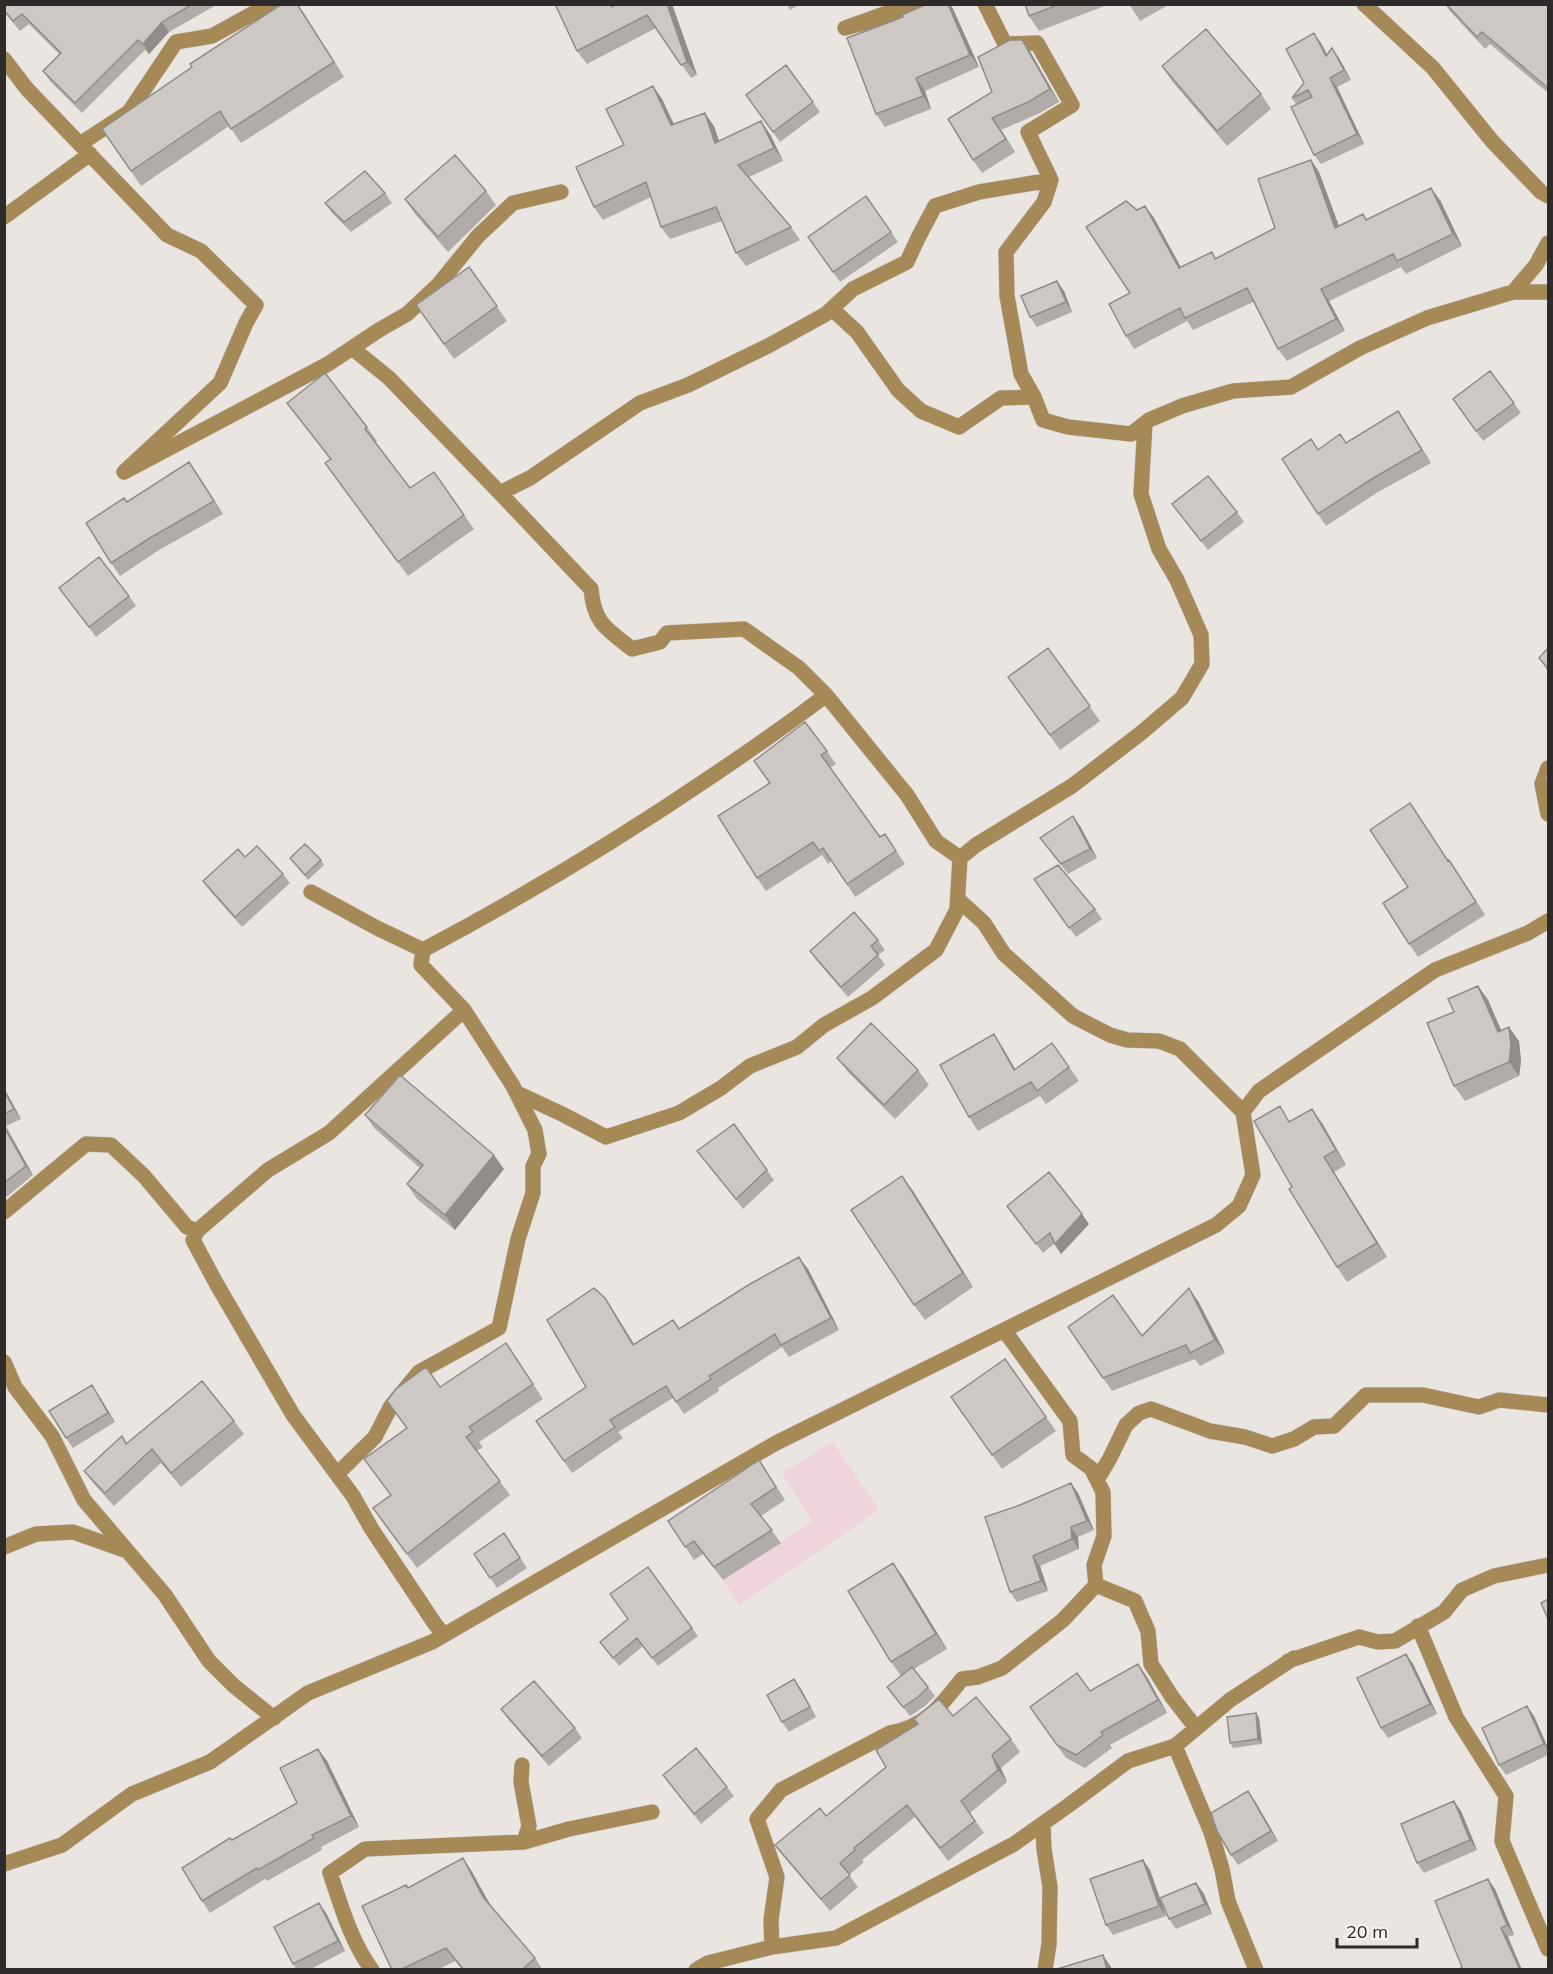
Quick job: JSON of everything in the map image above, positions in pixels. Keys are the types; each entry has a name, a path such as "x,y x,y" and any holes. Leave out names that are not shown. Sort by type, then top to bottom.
{"street":[{"path":"4,217 129,112 176,42 212,36 270,4"},
{"path":"912,4 845,28 931,4"},
{"path":"985,4 1005,44 1037,43 1072,105 1028,132 1051,180 1044,202 1006,252 1007,296 1021,374 1044,420 1068,427 1131,434 1145,423 1182,406 1233,392 1291,387 1360,348 1427,318 1513,292 1548,292"},
{"path":"1364,4 1433,68 1492,141 1541,192 1548,196"},
{"path":"4,59 27,89 167,235 201,251 256,305 220,383 124,471 328,364 407,314 438,285 478,236 513,203 561,192"},
{"path":"500,493 530,478 640,403 688,385 768,346 826,314 854,289 907,262 935,206 979,192 1051,180"},
{"path":"1513,292 1536,265 1548,243"},
{"path":"832,309 857,332 898,390 921,411 959,427 1001,398 1034,397"},
{"path":"352,348 389,378 591,589 592,603 602,626 633,649 660,642 668,633 744,629 799,669 826,695 907,795 936,841 960,858"},
{"path":"957,908 960,858 976,845 1072,786 1141,733 1182,698 1202,664 1201,635 1177,580 1159,549 1141,494 1145,423"},
{"path":"423,950 497,910 652,817 793,721 826,695"},
{"path":"1548,768 1542,784 1548,814"},
{"path":"311,892 423,950"},
{"path":"4,1864 62,1845 132,1794 210,1762 308,1693 432,1642 776,1443 1216,1225 1239,1206 1253,1175 1243,1112 1180,1049 1159,1041 1127,1040 1110,1035 1073,1016 1004,954 984,923 961,902 936,950 872,998 824,1025 797,1047 750,1066 722,1088 679,1113 606,1137 517,1094"},
{"path":"1243,1112 1260,1091 1435,970 1528,933 1548,921"},
{"path":"337,1474 375,1437 391,1406 419,1372 499,1328 518,1239 533,1193 533,1166 539,1155 535,1130 517,1094 464,1010 421,965 423,950"},
{"path":"444,1635 371,1528 353,1496 293,1415 242,1330 193,1240 197,1231 267,1170 329,1133 464,1010"},
{"path":"4,1212 86,1144 111,1145 144,1176 187,1227 197,1231"},
{"path":"1004,1330 1070,1421 1073,1455 1100,1475 1126,1425 1140,1413 1151,1409 1210,1431 1245,1437 1272,1446 1294,1439 1314,1427 1334,1426 1366,1395 1423,1395 1479,1407 1499,1400 1548,1405"},
{"path":"4,1362 15,1387 52,1436 84,1500 165,1595 209,1660 234,1686 274,1718"},
{"path":"772,1947 771,1920 777,1877 757,1820 782,1790 890,1733 902,1731 930,1717 962,1679 978,1677 1002,1668 1063,1620 1096,1585 1094,1565 1104,1536 1103,1492 1091,1468"},
{"path":"4,1547 36,1534 73,1532 127,1551"},
{"path":"696,1970 708,1963 772,1947 836,1938 1014,1844 1128,1761 1175,1746 1230,1700 1291,1660 1359,1637 1378,1642 1395,1641 1444,1612 1462,1590 1494,1576 1548,1565"},
{"path":"1096,1585 1135,1601 1148,1631 1151,1664 1172,1697 1196,1728"},
{"path":"1418,1626 1456,1717 1506,1796 1502,1841 1548,1949"},
{"path":"1175,1746 1211,1832 1222,1869 1228,1901 1256,1970"},
{"path":"522,1765 521,1782 529,1826 525,1842"},
{"path":"372,1970 342,1911 330,1873 365,1849 525,1842 569,1829 652,1812"},
{"path":"1043,1824 1050,1887 1049,1944 1045,1970"}],"shaded area":[{"path":"833,1442 879,1510 739,1605 723,1580 812,1521 782,1473"}],"building":[{"path":"4,4 193,4 162,22 143,44 138,40 75,103 43,71 61,53 22,14 13,21 4,10"},
{"path":"282,4 297,4 334,62 231,129 220,111 131,171 102,129 192,67 190,64"},
{"path":"555,4 611,4 612,7 617,4 667,4 687,62 681,65 647,15 577,51"},
{"path":"927,4 948,4 970,55 916,78 923,96 876,114 847,38 903,17 902,15"},
{"path":"1025,4 1060,4 1029,16"},
{"path":"1446,4 1548,4 1548,88 1482,32 1477,37"},
{"path":"1206,29 1261,94 1217,131 1162,66"},
{"path":"1314,33 1326,56 1332,48 1344,70 1330,78 1357,134 1314,155 1291,107 1312,97 1308,90 1292,98 1304,83 1286,49"},
{"path":"1010,40 1022,40 1050,89 992,118 1006,139 973,160 948,119 992,92 978,57"},
{"path":"786,65 813,102 773,132 746,95"},
{"path":"653,86 671,125 705,113 715,143 761,121 774,148 738,165 791,227 736,253 716,207 661,227 646,182 594,207 576,167 624,145 606,109"},
{"path":"455,155 486,191 438,237 405,199"},
{"path":"1311,160 1335,228 1363,214 1366,220 1431,188 1453,234 1397,261 1393,254 1321,289 1336,319 1278,349 1247,288 1185,318 1180,308 1126,336 1109,304 1130,293 1086,227 1126,201 1137,210 1145,206 1179,268 1212,252 1215,259 1275,228 1258,179"},
{"path":"365,171 385,193 344,222 325,203"},
{"path":"866,196 891,232 833,272 808,237"},
{"path":"469,267 497,306 444,344 416,305"},
{"path":"1057,281 1066,302 1030,317 1021,296"},
{"path":"1490,371 1514,403 1476,431 1453,399"},
{"path":"325,373 410,488 434,472 464,515 398,562 325,463 331,459 287,403"},
{"path":"1398,411 1422,450 1318,514 1282,459 1311,439 1318,450 1340,434 1346,443"},
{"path":"189,462 214,501 111,563 86,523 124,498 127,502"},
{"path":"1208,476 1237,512 1201,541 1172,504"},
{"path":"99,557 129,596 89,627 59,588"},
{"path":"1048,648 1090,706 1050,735 1008,677"},
{"path":"1548,648 1548,668 1539,658"},
{"path":"805,722 827,751 821,755 880,837 885,834 896,851 847,884 823,848 819,851 813,842 757,878 718,816 770,783 754,761"},
{"path":"1410,803 1476,902 1409,944 1383,903 1408,887 1370,830"},
{"path":"1073,816 1090,849 1061,864 1040,838"},
{"path":"305,844 321,860 305,875 290,858"},
{"path":"257,846 283,874 235,917 203,881 238,849 245,857"},
{"path":"1058,865 1095,909 1069,928 1034,879"},
{"path":"854,912 878,940 871,946 878,955 841,987 810,951"},
{"path":"1478,986 1498,1032 1509,1027 1511,1046 1509,1062 1454,1086 1427,1023 1454,1012 1448,999"},
{"path":"871,1023 918,1070 884,1105 837,1058"},
{"path":"994,1034 1014,1070 1052,1043 1069,1067 1037,1091 1031,1082 969,1117 940,1065"},
{"path":"400,1075 494,1155 445,1215 407,1184 423,1165 365,1115"},
{"path":"4,1091 14,1109 4,1114"},
{"path":"1280,1106 1289,1122 1312,1109 1336,1150 1324,1157 1377,1243 1337,1267 1289,1189 1292,1187 1254,1121"},
{"path":"734,1124 767,1170 736,1199 697,1151"},
{"path":"4,1127 26,1166 4,1183"},
{"path":"1049,1172 1082,1214 1055,1244 1050,1233 1036,1244 1007,1206"},
{"path":"902,1176 963,1273 914,1305 851,1210"},
{"path":"799,1257 831,1318 781,1345 775,1334 709,1376 711,1379 676,1402 666,1386 610,1420 615,1427 564,1461 536,1421 586,1387 547,1320 594,1288 605,1298 633,1345 673,1320 679,1329 750,1284"},
{"path":"1189,1288 1215,1340 1190,1353 1186,1345 1103,1378 1068,1327 1113,1295 1142,1336"},
{"path":"506,1343 533,1384 469,1427 473,1432 466,1437 500,1481 407,1554 373,1508 391,1495 364,1459 407,1428 387,1401 396,1389 426,1367 440,1387"},
{"path":"1005,1359 1046,1417 992,1455 951,1397"},
{"path":"202,1381 234,1421 171,1473 152,1449 105,1493 84,1471 122,1436 126,1444"},
{"path":"92,1385 108,1413 66,1438 49,1411"},
{"path":"759,1460 776,1487 751,1504 772,1530 714,1567 694,1541 685,1547 668,1521"},
{"path":"1071,1483 1087,1521 1071,1527 1072,1539 1033,1556 1041,1581 1010,1592 985,1517"},
{"path":"504,1533 520,1558 490,1578 474,1554"},
{"path":"893,1563 936,1634 891,1662 848,1591"},
{"path":"648,1567 692,1628 652,1658 637,1638 613,1658 600,1642 628,1619 610,1594"},
{"path":"1548,1599 1548,1619 1541,1603"},
{"path":"1406,1654 1430,1704 1381,1728 1357,1678"},
{"path":"1138,1664 1158,1700 1101,1732 1103,1735 1076,1755 1057,1745 1030,1707 1077,1673 1090,1691"},
{"path":"912,1667 928,1687 903,1707 887,1687"},
{"path":"794,1679 810,1707 782,1722 767,1695"},
{"path":"534,1681 575,1728 542,1756 501,1709"},
{"path":"976,1697 1011,1739 992,1755 998,1770 961,1801 975,1821 940,1848 907,1805 854,1848 855,1850 840,1863 850,1875 821,1899 775,1845 820,1808 826,1816 886,1767 876,1750 918,1724 914,1719 939,1699 953,1716"},
{"path":"1527,1706 1544,1744 1499,1765 1482,1728"},
{"path":"1256,1713 1258,1739 1230,1743 1227,1717"},
{"path":"696,1748 727,1787 694,1814 663,1775"},
{"path":"318,1749 351,1816 312,1835 314,1838 202,1901 182,1868 230,1838 232,1840 297,1803 280,1768"},
{"path":"1248,1791 1271,1831 1231,1855 1217,1831 1211,1813"},
{"path":"1454,1801 1470,1840 1417,1863 1401,1824"},
{"path":"463,1858 483,1897 535,1958 522,1970 464,1970 446,1948 400,1970 392,1970 362,1906 406,1885 408,1888"},
{"path":"1143,1860 1159,1906 1106,1925 1090,1879"},
{"path":"1488,1879 1507,1925 1501,1928 1520,1970 1458,1970 1462,1967 1435,1901"},
{"path":"1196,1883 1205,1904 1169,1919 1160,1898"},
{"path":"319,1903 338,1941 293,1964 274,1927"},
{"path":"1103,1955 1107,1970 1057,1969"}]}
